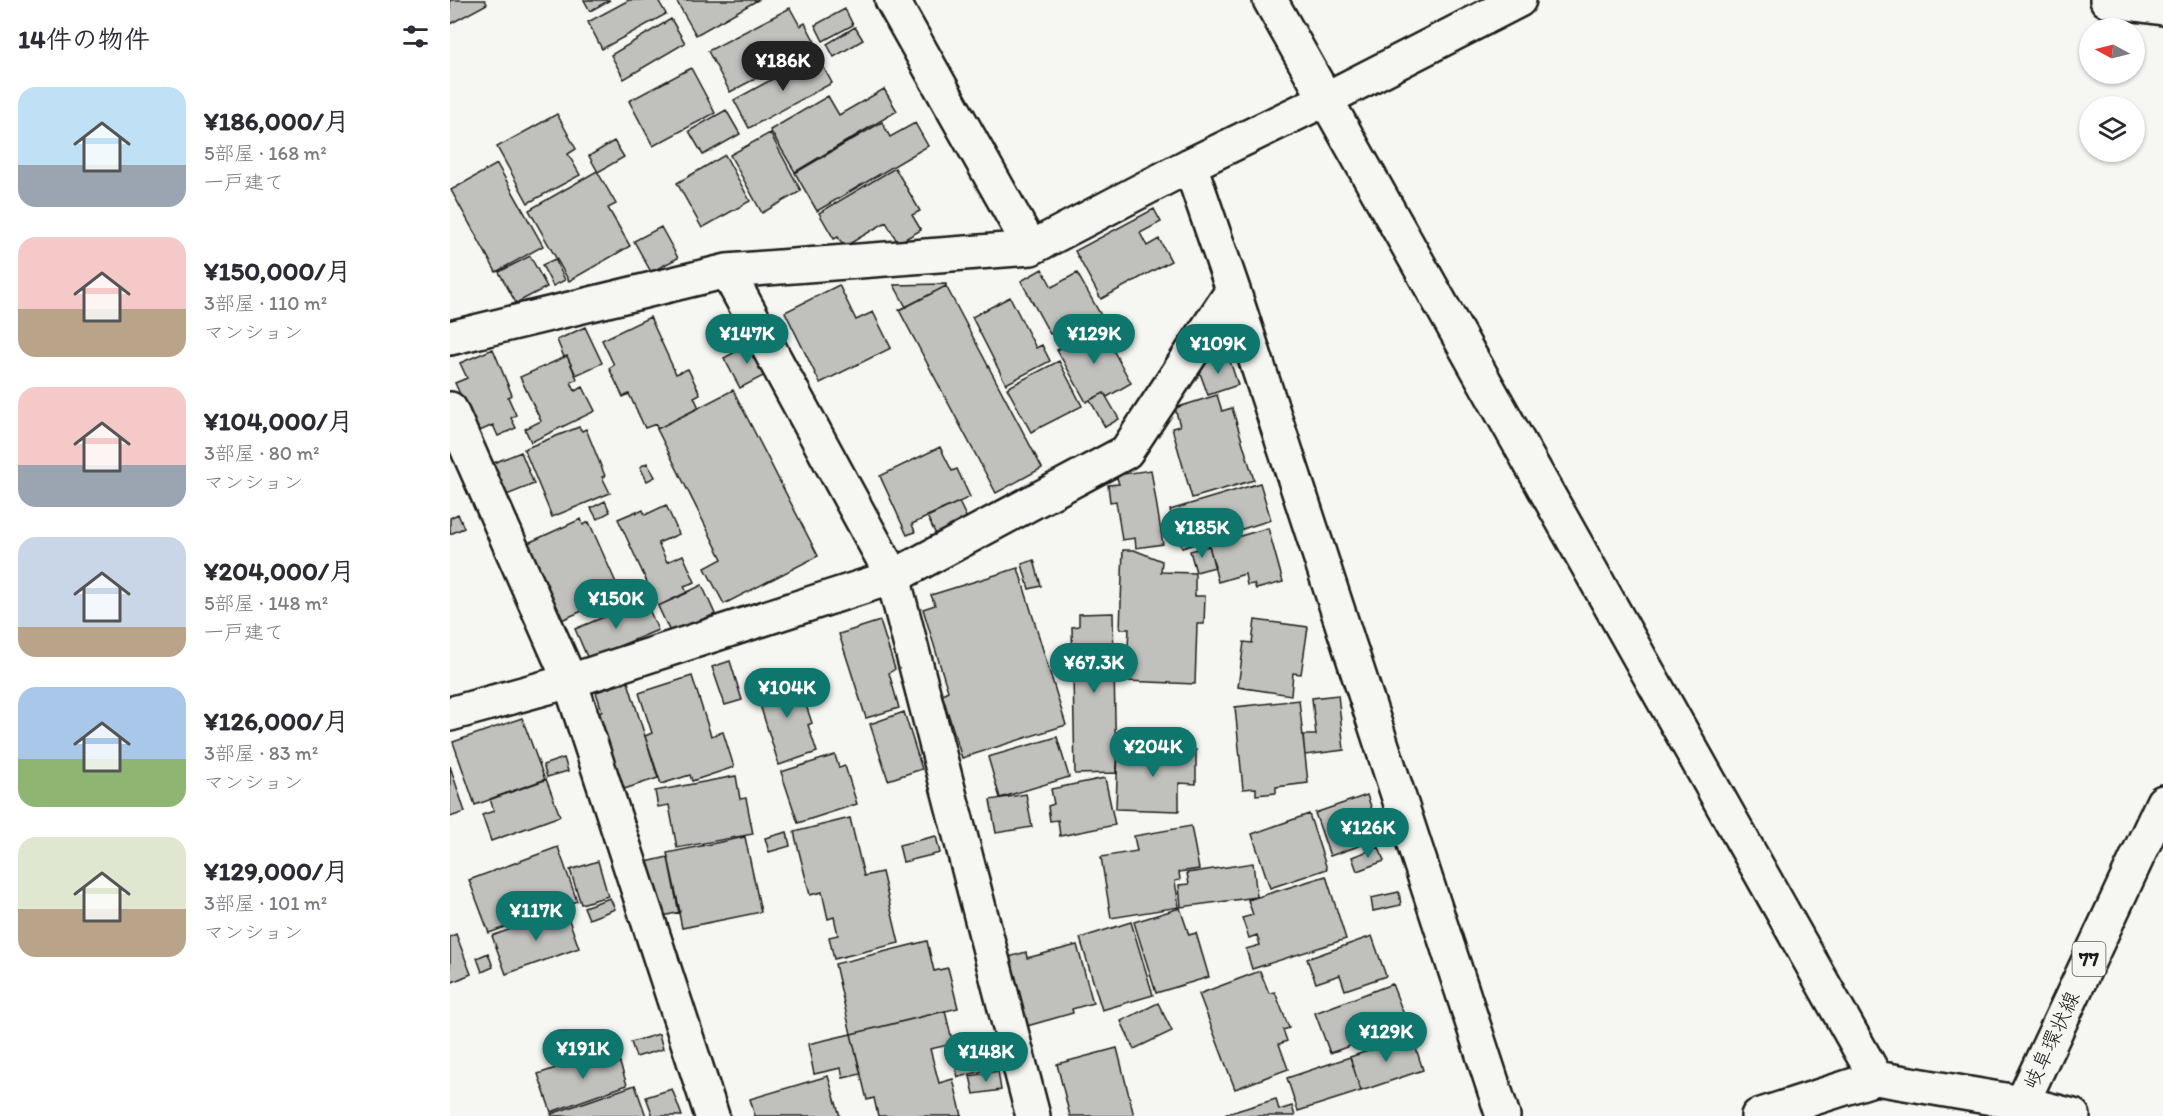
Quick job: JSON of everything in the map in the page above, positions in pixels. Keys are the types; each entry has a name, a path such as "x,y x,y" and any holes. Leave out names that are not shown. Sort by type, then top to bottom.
{"street":[{"path":"892,0 1031,248"},
{"path":"1270,0 1876,1078"},
{"path":"450,338 728,270 1031,248 1190,165 1326,99 1519,0"},
{"path":"2107,0 2163,8"},
{"path":"1190,165 1503,1116"},
{"path":"728,270 893,577 1033,1116"},
{"path":"450,714 570,681 893,577 1126,452 1233,290"},
{"path":"450,409 570,681 712,1116"},
{"name":"岐阜環状線","path":"2019,1110 2163,802"},
{"path":"1758,1116 1876,1078 2019,1110 2073,1116"}],"building":[{"path":"450,0 485,0 487,4 450,24"},
{"path":"584,0 610,0 590,11"},
{"path":"629,0 658,0 666,14 602,49 588,22"},
{"path":"676,0 758,0 696,35"},
{"path":"790,8 800,26 805,23 817,46 730,92 708,51"},
{"path":"845,9 853,25 823,41 815,25"},
{"path":"671,19 685,43 624,79 611,55"},
{"path":"855,27 863,40 834,57 827,44"},
{"path":"817,55 832,83 749,128 734,100"},
{"path":"691,68 715,113 653,146 629,101"},
{"path":"884,89 897,111 795,172 770,130 828,96 839,115"},
{"path":"726,110 740,134 703,155 689,131"},
{"path":"557,114 576,149 568,154 580,175 528,203 497,147"},
{"path":"882,122 890,137 915,123 928,146 817,211 795,173"},
{"path":"770,133 801,191 762,213 730,155"},
{"path":"614,141 624,157 598,172 589,156"},
{"path":"725,155 750,201 702,228 677,183"},
{"path":"497,164 543,246 496,272 451,190"},
{"path":"895,168 920,211 912,215 921,230 898,243 886,222 844,247 838,237 834,239 819,213"},
{"path":"597,171 616,204 608,208 630,246 569,281 529,210"},
{"path":"1154,209 1161,222 1140,233 1147,246 1159,239 1171,261 1101,299 1075,251"},
{"path":"661,227 678,258 651,272 634,241"},
{"path":"530,256 547,287 516,303 499,272"},
{"path":"555,259 565,280 553,286 542,265"},
{"path":"1042,269 1052,287 1077,273 1103,319 1060,342 1054,332 1050,334 1021,281"},
{"path":"946,284 906,307 894,285"},
{"path":"839,285 856,320 873,312 891,348 820,383 785,312"},
{"path":"946,286 1042,468 996,493 899,310"},
{"path":"1010,297 1036,348 1042,345 1050,361 1006,384 972,317"},
{"path":"650,317 676,374 688,369 700,394 694,397 699,408 657,429 656,424 645,428 629,394 623,397 609,368 614,365 602,340"},
{"path":"1100,326 1131,383 1107,397 1104,393 1086,402 1057,350"},
{"path":"585,327 602,363 576,375 567,356 564,357 557,340"},
{"path":"753,342 769,373 740,388 724,358"},
{"path":"493,349 512,395 508,397 516,415 511,418 516,428 498,436 493,425 471,435 455,396 460,394 455,383 467,378 460,363"},
{"path":"1228,355 1238,385 1208,395 1197,365"},
{"path":"567,356 577,379 571,382 575,391 583,387 595,411 531,442 525,429 541,421 520,377"},
{"path":"1059,361 1082,406 1031,432 1007,388"},
{"path":"733,390 818,556 724,604 705,568 722,559 657,429"},
{"path":"1104,393 1119,419 1105,427 1090,400"},
{"path":"1217,395 1222,411 1232,408 1254,480 1192,498 1172,428 1180,426 1175,408"},
{"path":"579,427 582,431 586,429 605,476 602,477 610,493 552,517 524,449"},
{"path":"940,447 952,471 957,469 970,497 912,524 915,532 907,535 880,476"},
{"path":"521,452 534,484 499,498 486,466"},
{"path":"647,463 655,477 647,481 640,467"},
{"path":"1151,470 1163,544 1136,548 1135,538 1122,540 1116,501 1110,502 1108,485 1119,484 1116,475"},
{"path":"1260,483 1271,520 1182,548 1170,510"},
{"path":"605,501 610,512 597,519 591,508"},
{"path":"959,502 973,531 942,547 927,516"},
{"path":"666,505 679,534 658,543 667,562 683,555 695,582 684,586 687,593 658,606 618,519 643,510 645,515"},
{"path":"458,514 464,528 450,534 450,518"},
{"path":"581,519 583,525 589,522 621,594 557,622 527,554 532,552 528,543"},
{"path":"1268,528 1283,582 1256,589 1254,584 1247,585 1245,574 1218,582 1209,545"},
{"path":"1209,546 1215,567 1196,572 1190,551"},
{"path":"1123,550 1134,550 1162,561 1161,572 1195,573 1195,596 1205,596 1204,624 1197,624 1195,684 1126,681 1129,629 1120,629"},
{"path":"1034,560 1041,586 1029,589 1022,564"},
{"path":"1018,568 1066,725 962,758 942,694 948,691 923,609 935,605 931,595"},
{"path":"702,585 715,614 671,634 658,606"},
{"path":"645,600 658,630 588,659 575,629"},
{"path":"1113,613 1116,773 1075,774 1072,627 1079,626 1079,614"},
{"path":"1255,620 1308,627 1301,674 1293,673 1291,695 1238,687 1244,642 1252,643"},
{"path":"880,621 895,669 889,673 899,708 866,718 839,634"},
{"path":"730,661 742,700 725,705 712,667"},
{"path":"796,675 812,723 808,725 817,752 779,765 755,689"},
{"path":"692,676 711,736 723,732 734,767 692,781 690,775 661,784 645,736 652,733 639,693"},
{"path":"628,682 658,778 618,791 592,714 602,711 596,692"},
{"path":"1338,695 1344,750 1305,755 1303,735 1316,735 1312,698"},
{"path":"1299,700 1308,783 1276,787 1276,793 1256,795 1256,788 1243,789 1235,707"},
{"path":"904,712 922,769 888,780 870,724"},
{"path":"522,718 545,780 475,805 453,742"},
{"path":"1057,737 1069,777 1000,798 988,757"},
{"path":"1118,748 1196,750 1196,784 1179,783 1179,811 1116,809"},
{"path":"835,755 839,768 845,766 857,804 798,823 781,772"},
{"path":"564,758 568,771 547,777 543,765"},
{"path":"450,766 465,812 450,817"},
{"path":"736,776 740,799 746,798 753,834 677,848 669,805 658,807 655,791"},
{"path":"1105,778 1115,825 1060,836 1058,820 1050,821 1048,806 1054,804 1051,789"},
{"path":"546,779 560,816 491,841 482,815 494,811 490,799"},
{"path":"1026,794 1032,827 996,833 990,800"},
{"path":"1367,795 1382,838 1330,856 1315,813"},
{"path":"1309,814 1327,869 1270,888 1252,834"},
{"path":"850,818 864,876 882,872 899,943 834,959 829,937 838,935 834,917 828,919 822,892 810,895 794,832"},
{"path":"1191,826 1199,869 1179,872 1180,880 1175,881 1179,907 1111,918 1101,857 1137,851 1134,836"},
{"path":"787,832 790,846 769,852 765,838"},
{"path":"936,836 940,853 903,862 899,845"},
{"path":"745,837 761,912 682,928 667,853"},
{"path":"558,847 577,901 489,933 469,880"},
{"path":"1379,847 1384,861 1357,871 1352,857"},
{"path":"668,857 680,912 659,917 646,862"},
{"path":"598,861 608,896 581,904 570,870"},
{"path":"1253,863 1257,897 1181,907 1179,885 1189,884 1187,873"},
{"path":"1326,876 1346,939 1252,969 1246,949 1260,945 1257,935 1249,938 1242,918 1253,915 1248,900"},
{"path":"1399,892 1401,905 1373,911 1371,898"},
{"path":"610,898 615,909 589,919 584,907"},
{"path":"1180,908 1189,935 1196,933 1209,977 1156,993 1134,922"},
{"path":"565,909 579,948 506,974 492,936"},
{"path":"1131,922 1153,995 1102,1010 1080,938"},
{"path":"456,934 471,974 450,983 450,937"},
{"path":"1372,936 1386,976 1345,990 1340,975 1316,983 1307,959"},
{"path":"927,941 934,971 948,968 958,1008 851,1034 835,964"},
{"path":"1077,945 1093,1003 1072,1009 1073,1013 1027,1026 1009,957 1026,952 1027,958"},
{"path":"488,953 493,967 482,972 477,958"},
{"path":"1260,971 1269,993 1275,992 1289,1028 1283,1030 1287,1041 1279,1044 1288,1069 1235,1089 1199,994"},
{"path":"1392,984 1408,1025 1330,1053 1315,1013"},
{"path":"1158,1003 1172,1031 1134,1049 1121,1021"},
{"path":"945,1011 953,1044 930,1049 939,1083 953,1079 962,1116 878,1116 874,1098 867,1100 851,1034"},
{"path":"659,1034 663,1049 636,1057 631,1042"},
{"path":"851,1034 861,1074 843,1078 841,1068 814,1074 808,1044"},
{"path":"1412,1036 1423,1070 1361,1091 1350,1057"},
{"path":"615,1048 627,1085 551,1112 538,1074"},
{"path":"1117,1048 1134,1116 1070,1116 1057,1064"},
{"path":"997,1053 1000,1067 958,1077 956,1069 970,1066 969,1059"},
{"path":"1350,1057 1361,1091 1298,1111 1287,1078"},
{"path":"998,1071 1001,1090 974,1094 970,1076"},
{"path":"828,1076 840,1116 755,1116 750,1099"},
{"path":"635,1085 646,1116 552,1116 551,1114"},
{"path":"672,1089 682,1116 653,1116 646,1097"},
{"path":"1276,1099 1279,1110 1292,1106 1295,1116 1220,1116"}]}
